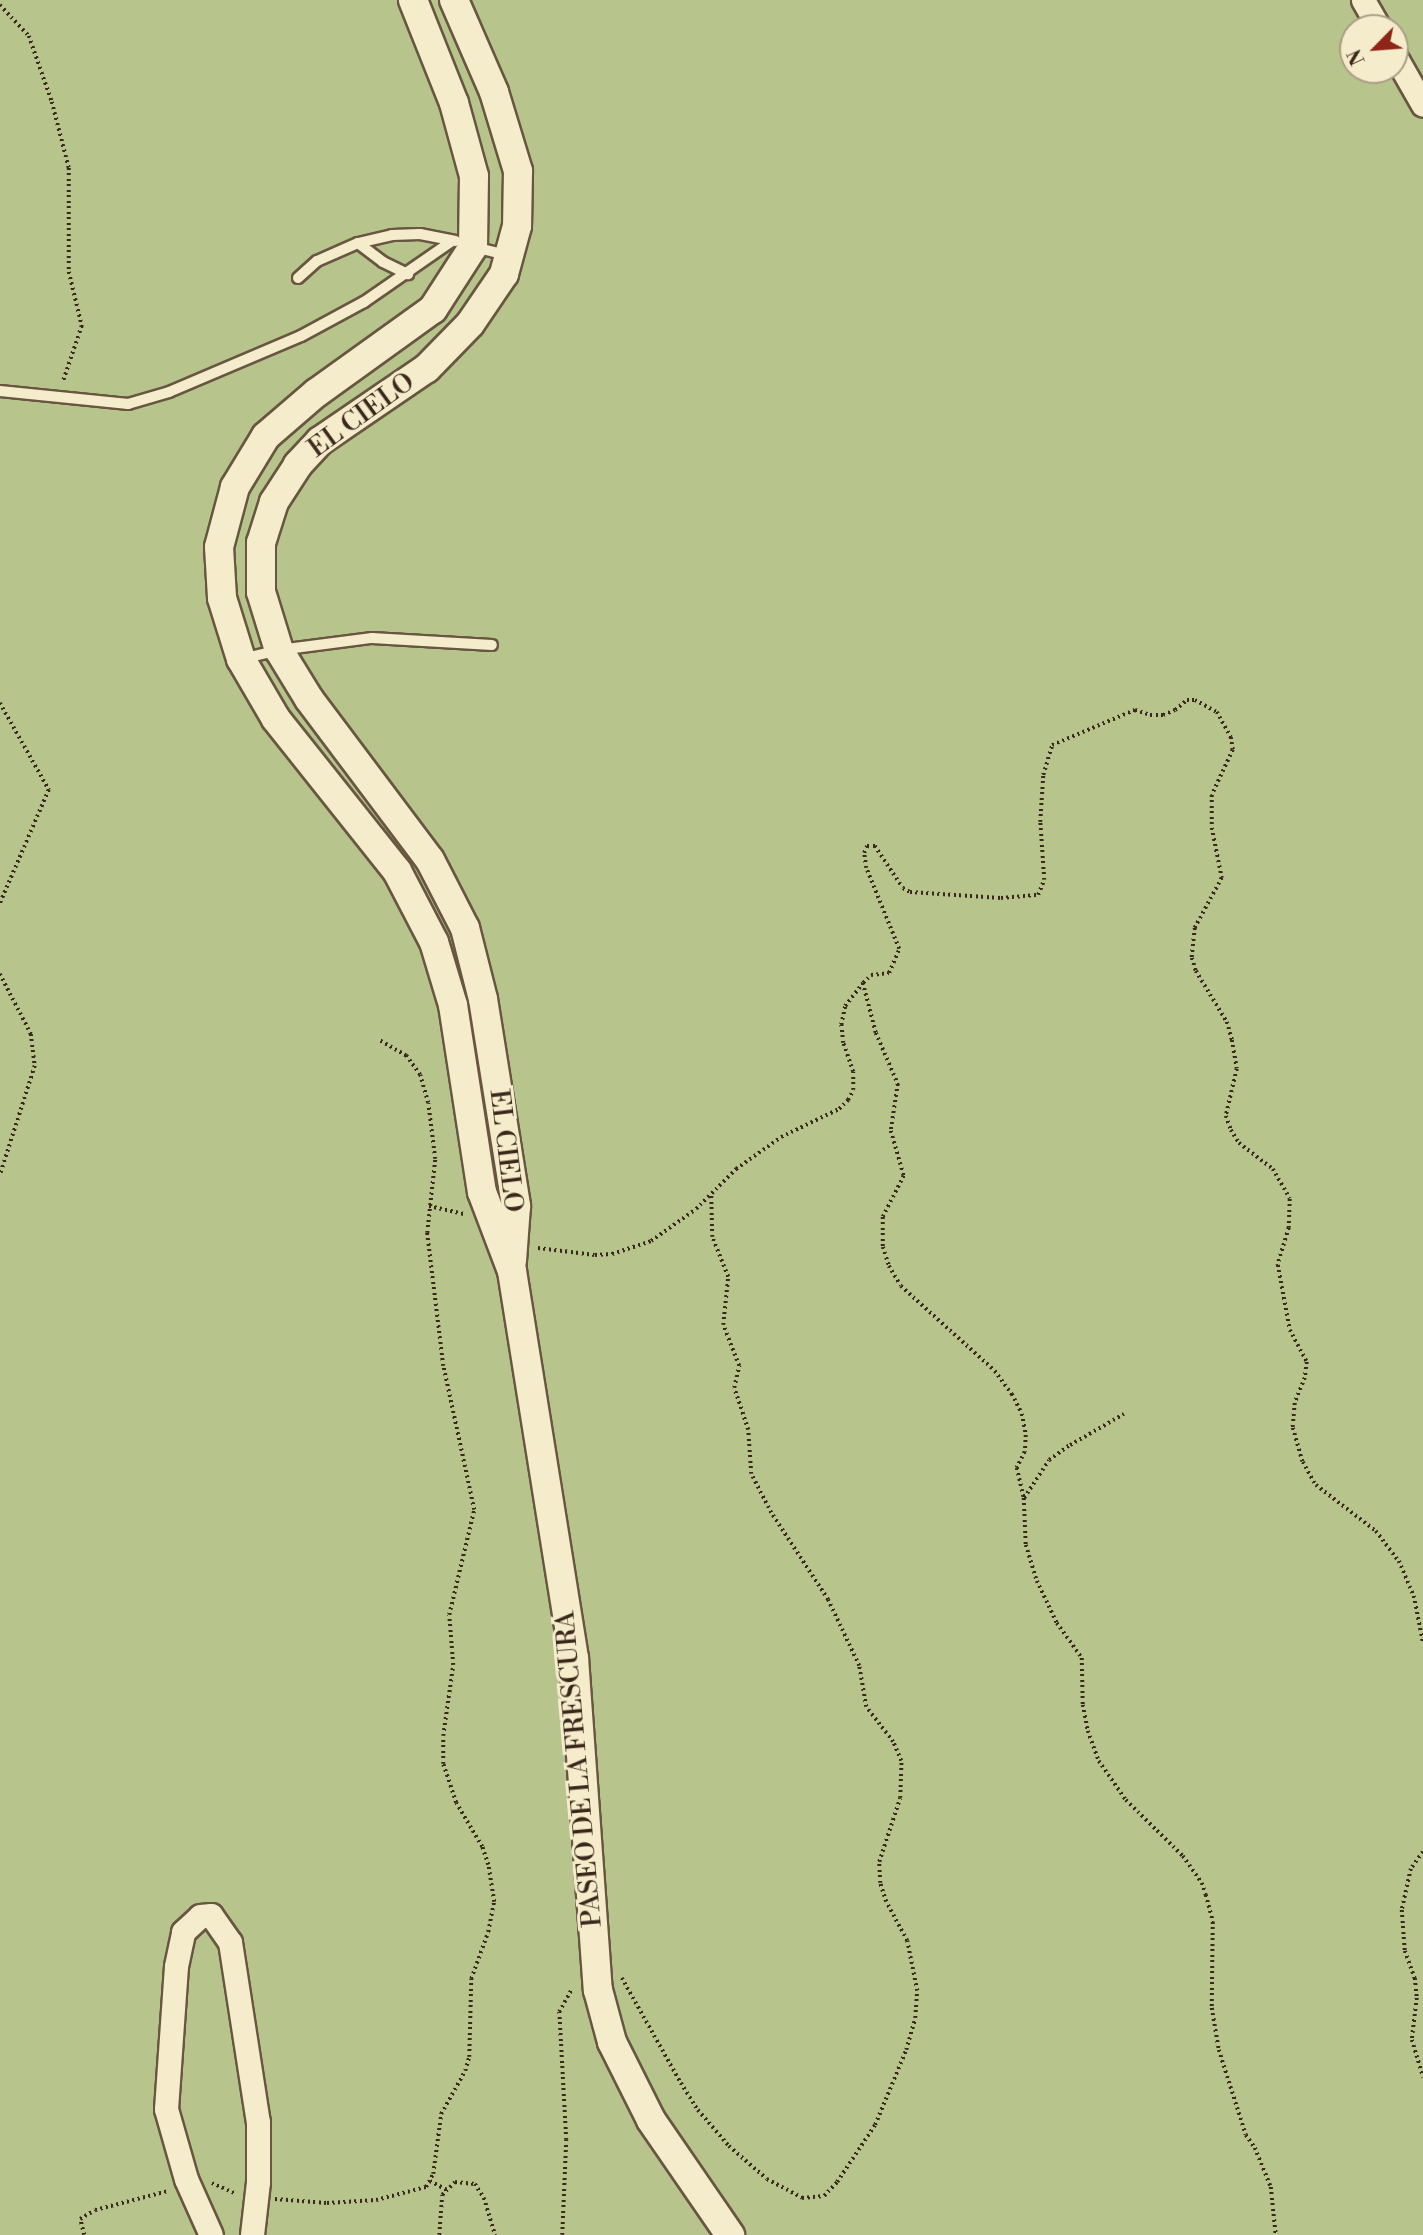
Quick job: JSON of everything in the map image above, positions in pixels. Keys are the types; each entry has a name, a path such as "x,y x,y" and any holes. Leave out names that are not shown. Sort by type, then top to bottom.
{"street":[{"path":"412,0 453,103 474,176 463,244"},
{"name":"EL CIELO","path":"454,0 494,92 518,171 517,226 504,274 470,324 427,368 320,441 298,465 274,502 261,543 261,592 279,650 309,699 429,860 465,928 483,999 516,1206 512,1271"},
{"path":"1409,80 1423,105"},
{"name":"EL CIELO","path":"463,244 433,309 316,393 266,436 235,487 219,547 222,598 241,659 276,719 397,871 435,942 453,1005 482,1192 512,1271"},
{"name":"PASEO DE LA FRESCURA","path":"512,1271 574,1658 598,1990 612,2042 651,2120 730,2235"},
{"path":"212,2235 188,2184 166,2109 176,1966 183,1932 200,1916 211,1915 230,1942 250,2059 258,2122 252,2235"}],"lane":[{"path":"298,278 317,261 358,243 392,235 420,234 509,256"},
{"path":"358,243 383,262 408,274"},
{"path":"0,391 128,404 169,392 301,336 463,244"},
{"path":"241,659 279,650 372,638 492,645"}],"path":[{"path":"0,5 29,36 52,102 69,168 69,272 82,326 58,397"},
{"path":"514,1232 536,1247 565,1254 612,1254 651,1241 711,1196 736,1169 781,1137 839,1109 849,1100 853,1090 853,1072 843,1043 841,1025 845,1006 872,975 889,973 899,949 866,867 864,853 867,846 875,846 903,888 910,892 1001,898 1038,895 1044,880 1040,822 1043,775 1052,745 1135,710 1150,715 1163,715 1175,710 1187,700 1195,700 1217,712 1231,737 1233,750 1212,795 1212,828 1222,878 1195,928 1192,958 1196,971 1227,1022 1232,1040 1237,1069 1227,1109 1231,1130 1239,1143 1273,1169 1290,1199 1289,1228 1278,1265 1290,1330 1307,1362 1305,1378 1295,1403 1293,1428 1303,1462 1316,1485 1376,1531 1399,1561 1414,1596 1423,1642"},
{"path":"0,703 49,790 0,904"},
{"path":"0,974 31,1034 35,1066 0,1176"},
{"path":"863,983 876,1033 898,1084 891,1131 904,1175 883,1217 883,1247 888,1266 901,1286 995,1371 1012,1394 1022,1414 1026,1435 1025,1452 1017,1468 1024,1498 1026,1545 1037,1581 1057,1623 1082,1658 1083,1705 1087,1731 1098,1761 1126,1800 1183,1856 1202,1883 1213,1922 1212,2008 1219,2050 1246,2135 1255,2148 1271,2187 1276,2235"},
{"path":"84,2235 80,2219 95,2210 205,2181 230,2192 256,2197 327,2203 376,2200 426,2187 435,2166 441,2113 465,2071 469,2057 471,1979 492,1918 494,1902 482,1847 456,1803 443,1764 443,1736 453,1665 449,1615 474,1510 443,1366 428,1243 427,1220 435,1180 435,1159 428,1103 420,1075 406,1056 378,1040"},
{"path":"562,2235 566,2140 559,2012 575,1984 596,1966 618,1970 698,2110 746,2163 802,2197 824,2196 837,2182 875,2125 906,2050 915,2018 917,1991 907,1941 886,1902 880,1883 879,1862 900,1798 901,1761 893,1742 866,1707 859,1666 828,1600 771,1513 751,1474 748,1430 734,1388 739,1366 723,1325 728,1277 712,1237 711,1196"},
{"path":"1024,1498 1049,1461 1070,1445 1124,1414"},
{"path":"1423,1852 1406,1882 1402,1922 1405,1951 1415,1978 1417,1998 1412,2040 1423,2077"},
{"path":"429,2180 447,2190"},
{"path":"439,2235 442,2195 455,2182 475,2184 484,2198 495,2235"}],"green space":[{"path":"0,0 1423,0 1423,2235 0,2235"}]}
